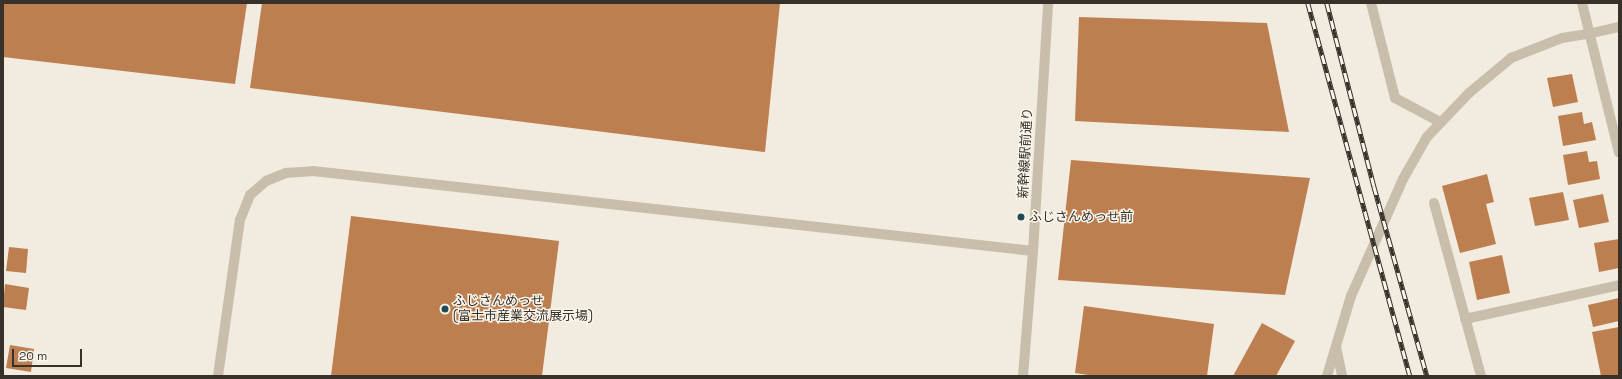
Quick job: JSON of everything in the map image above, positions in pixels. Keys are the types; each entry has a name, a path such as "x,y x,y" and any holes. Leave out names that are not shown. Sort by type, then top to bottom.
{"street":[{"name":"新幹線駅前通り","path":"1023,376 1033,251 1048,3"},
{"path":"1371,3 1395,98 1440,122"},
{"path":"1582,3 1588,34 1619,152"},
{"path":"1327,376 1351,296 1403,179 1427,137 1469,93 1511,58 1562,38 1619,27"},
{"path":"218,376 240,220 250,195 266,181 286,173 320,172 1033,251"},
{"path":"1434,203 1481,376"},
{"path":"1465,319 1619,285"},
{"path":"1336,347 1342,376"}],"building":[{"path":"3,3 247,3 235,84 3,57"},
{"path":"262,3 780,3 765,152 250,88"},
{"path":"1079,17 1267,23 1289,132 1075,121"},
{"path":"1572,74 1578,102 1553,107 1547,78"},
{"path":"1582,112 1584,124 1592,122 1596,140 1563,146 1558,116"},
{"path":"1587,151 1589,162 1597,161 1600,179 1568,185 1563,155"},
{"path":"1071,160 1310,178 1285,295 1058,280"},
{"path":"1487,174 1494,202 1486,204 1496,244 1460,253 1442,186"},
{"path":"1563,192 1569,220 1535,226 1529,198"},
{"path":"1603,194 1609,222 1579,228 1573,200"},
{"name":"ふじさんめっせ (富士市産業交流展示場)","path":"351,216 559,241 542,376 331,376"},
{"path":"1619,239 1619,268 1599,272 1594,243"},
{"path":"9,247 28,249 26,273 6,271"},
{"path":"1502,255 1510,293 1477,300 1469,262"},
{"path":"5,284 29,288 26,310 3,307"},
{"path":"1619,298 1619,321 1593,327 1588,305"},
{"path":"1084,306 1214,324 1207,376 1095,376 1075,373"},
{"path":"1262,323 1295,341 1276,376 1233,376"},
{"path":"1619,327 1619,376 1601,376 1592,332"},
{"path":"10,345 34,349 31,372 6,368"}],"railway":[{"path":"1308,3 1410,376"},
{"path":"1327,3 1374,186 1427,376"}],"place":[{"name":"ふじさんめっせ前","path":"1021,217"},
{"name":"ふじさんめっせ (富士市産業交流展示場)","path":"445,309"}]}
